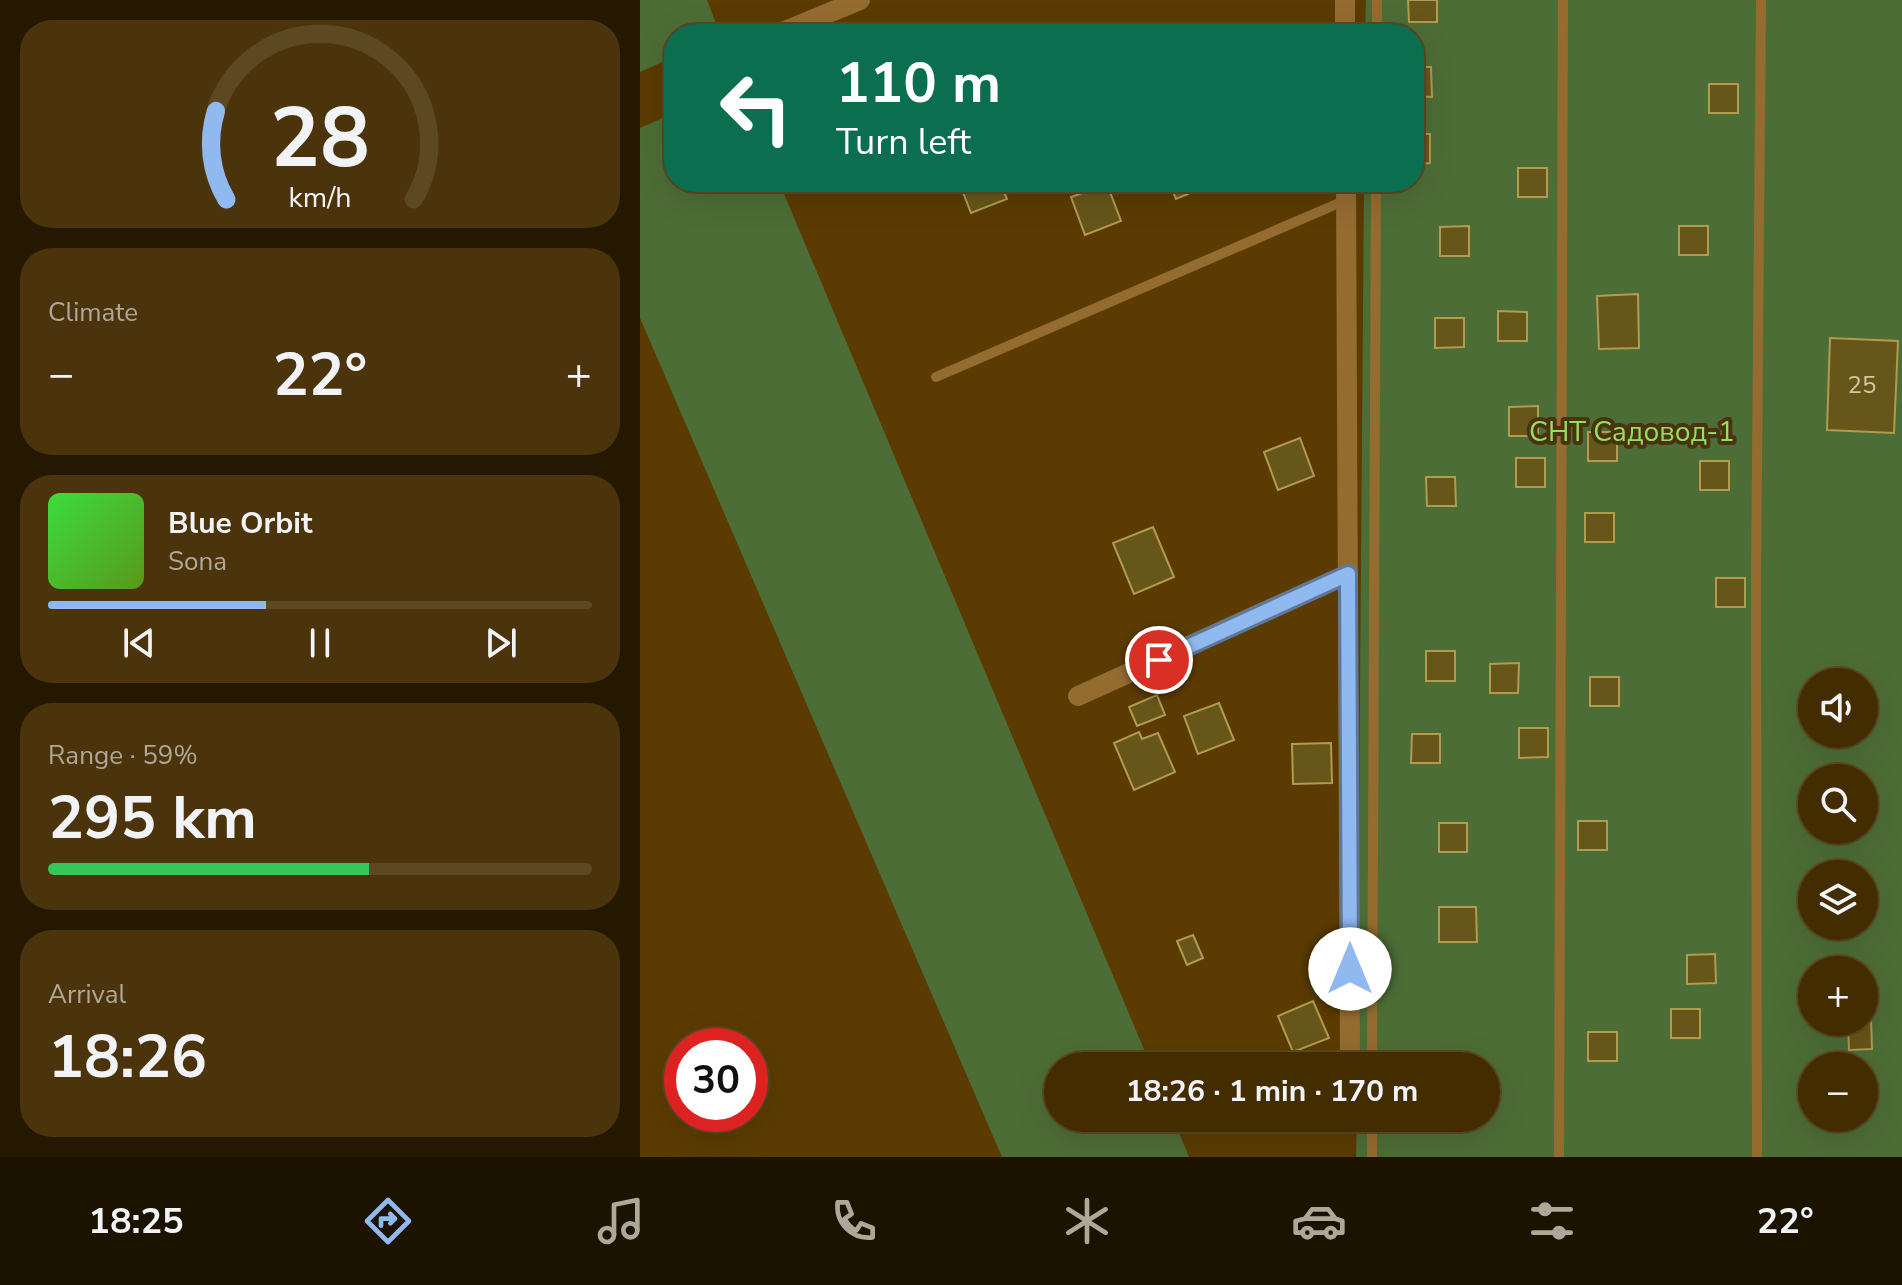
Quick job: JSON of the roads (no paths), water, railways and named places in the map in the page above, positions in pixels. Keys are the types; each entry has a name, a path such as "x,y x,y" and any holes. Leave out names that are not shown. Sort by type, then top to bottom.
{"street":[{"path":"802,24 860,0"},
{"path":"1345,0 1345,24"},
{"path":"1346,192 1350,1052"},
{"path":"1078,696 1348,574"}],"lane":[{"path":"1377,0 1377,24"},
{"path":"1559,1157 1563,0"},
{"path":"1757,1157 1756,581 1761,0"},
{"path":"936,377 1344,192"},
{"path":"1372,1052 1376,192"},
{"path":"1372,1132 1372,1157"}],"park label":[{"name":"СНТ Садовод-1","path":"1632,432"}]}
